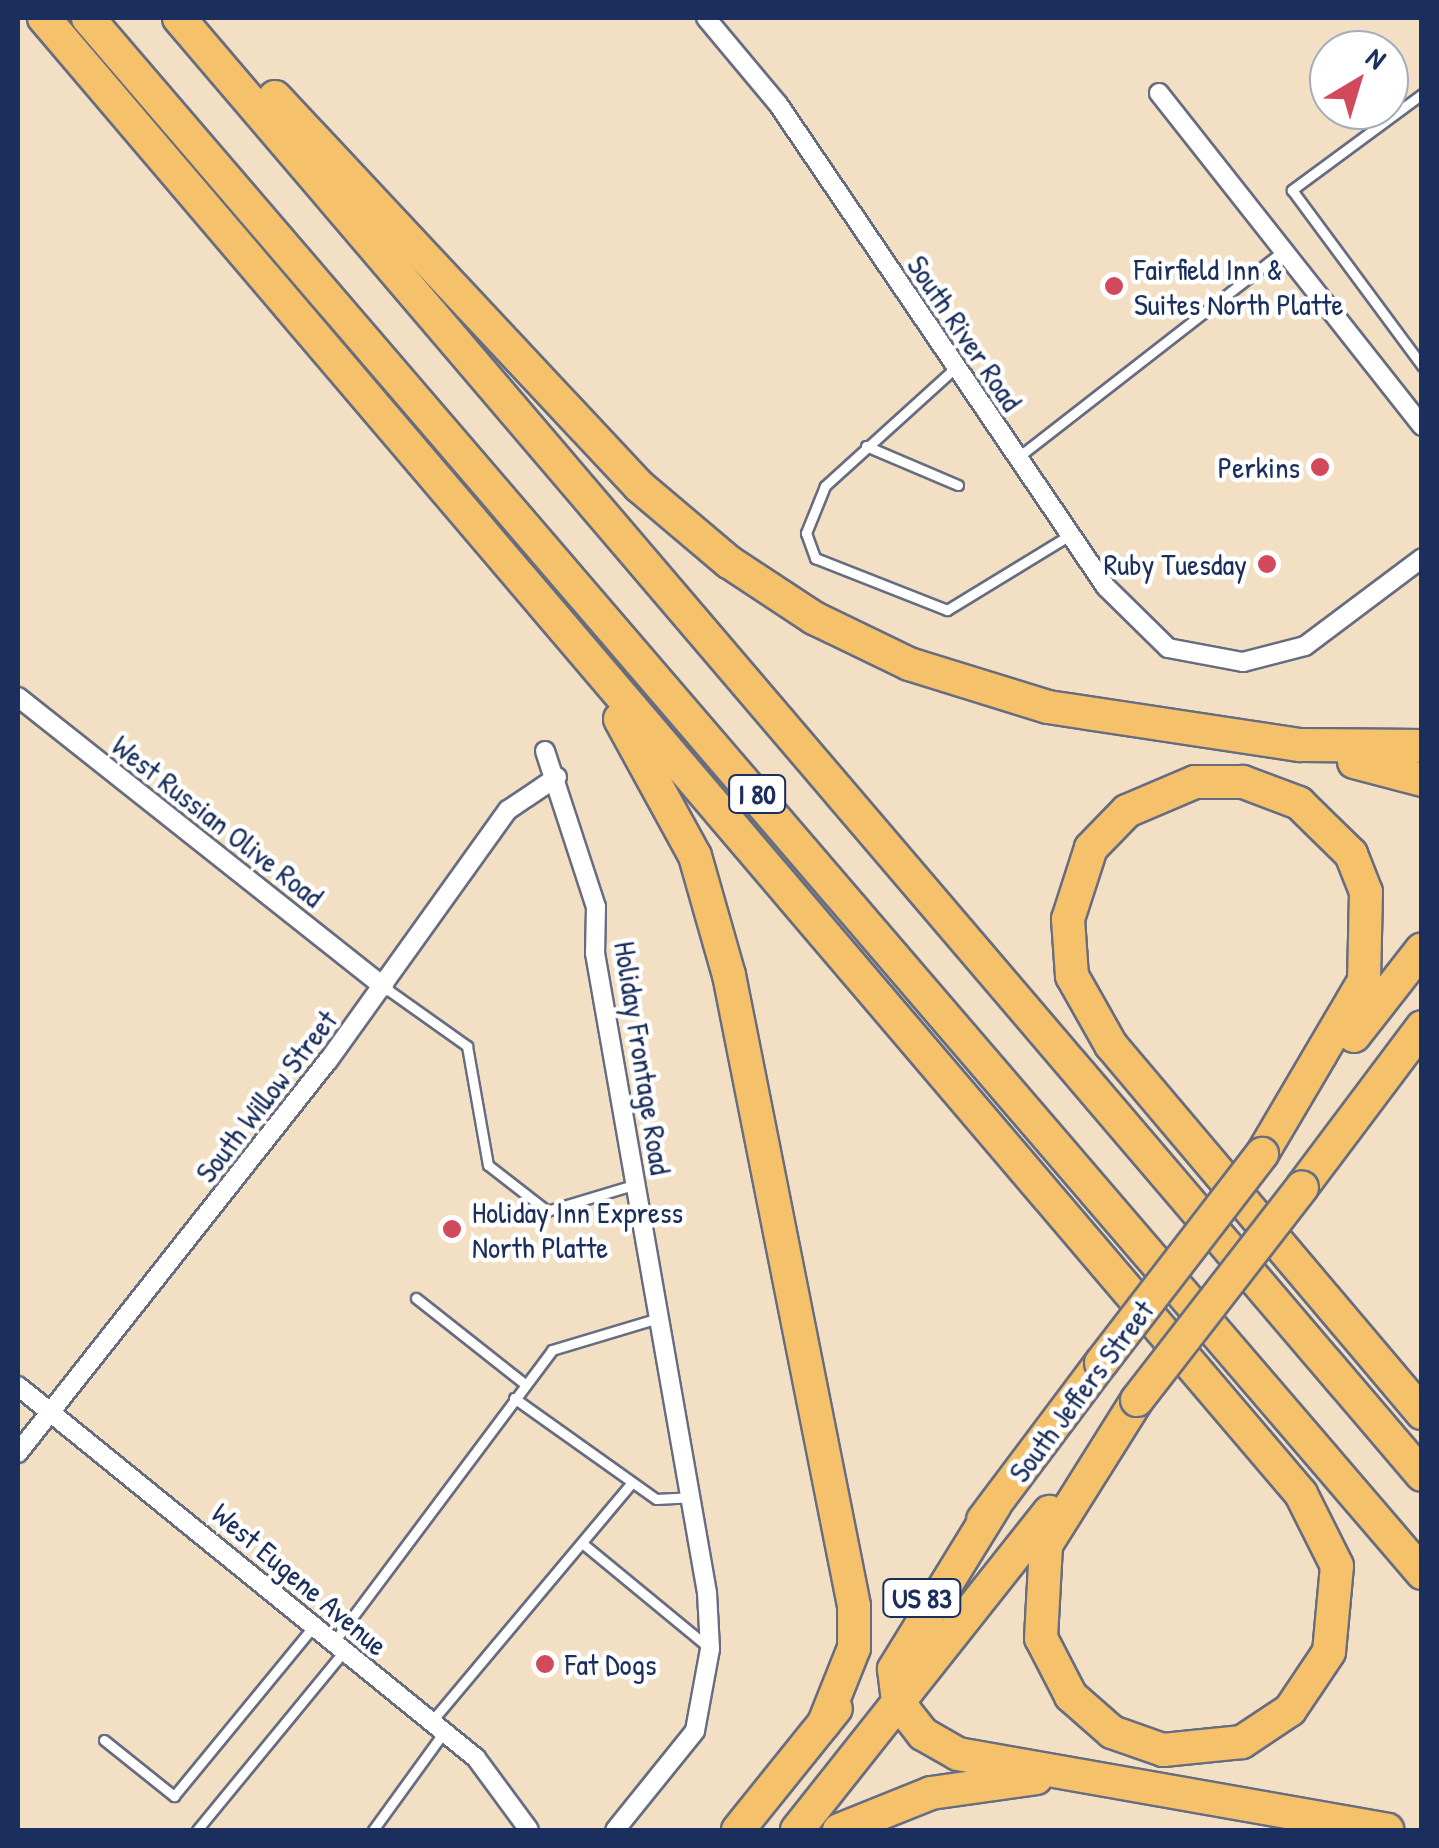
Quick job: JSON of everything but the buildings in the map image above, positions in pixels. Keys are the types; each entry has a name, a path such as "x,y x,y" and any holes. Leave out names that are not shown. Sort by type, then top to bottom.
{"highway":[{"path":"44,18 1302,1494 1338,1566 1329,1652 1290,1710 1242,1742 1162,1750 1112,1732 1071,1696 1042,1638 1046,1546 1137,1400"},
{"name":"I 80","path":"88,18 1422,1573"},
{"name":"I 80","path":"178,18 1422,1475"},
{"path":"200,18 639,486 728,562 910,664 1048,707 1422,780"},
{"path":"519,577 657,782 695,856 721,945 854,1606 854,1648 824,1723"},
{"path":"1152,725 1349,750 1422,746"},
{"path":"1262,1154 1364,981 1366,892 1351,854 1298,804 1243,782 1195,782 1127,812 1091,848 1068,919 1072,976 1120,1057 1422,1413"},
{"name":"South Jeffers Street","path":"738,1830 995,1505 1422,948"},
{"path":"1394,1064 1422,1006"},
{"name":"South Jeffers Street","path":"797,1830 1137,1400 1422,1027"},
{"path":"995,1505 899,1656 898,1702 923,1734 958,1754 1387,1830"},
{"path":"839,1830 946,1789 1080,1775"}],"street":[{"name":"South River Road","path":"706,18 778,104 1070,535 1133,620 1168,648 1243,662 1305,646 1422,558"},
{"path":"1159,93 1422,426"},
{"name":"West Russian Olive Road","path":"18,697 384,988"},
{"name":"Holiday Frontage Road","path":"545,751 557,777 596,906 595,953 690,1498 710,1649 695,1731 622,1829"},
{"name":"South Willow Street","path":"18,1453 384,988 508,810 557,777"},
{"name":"West Eugene Avenue","path":"18,1386 500,1780 529,1830"}],"lane":[{"path":"1422,94 1292,190 1422,366"},
{"path":"1017,458 1283,251"},
{"path":"955,368 826,486 806,534 815,558 947,610 1070,535"},
{"path":"866,446 958,486"},
{"path":"384,988 467,1046 488,1165 547,1211 634,1185"},
{"path":"416,1298 525,1384"},
{"path":"198,1830 338,1647 552,1350 658,1318"},
{"path":"514,1398 656,1499 690,1498"},
{"path":"373,1830 438,1727 632,1484"},
{"path":"582,1543 710,1649"},
{"path":"104,1740 174,1796 313,1626"}],"place":[{"name":"Fairfield Inn & Suites North Platte","path":"1114,286"},
{"name":"Perkins","path":"1320,467"},
{"name":"Ruby Tuesday","path":"1267,564"},
{"name":"Holiday Inn Express North Platte","path":"452,1229"},
{"name":"Fat Dogs","path":"545,1664"}]}
